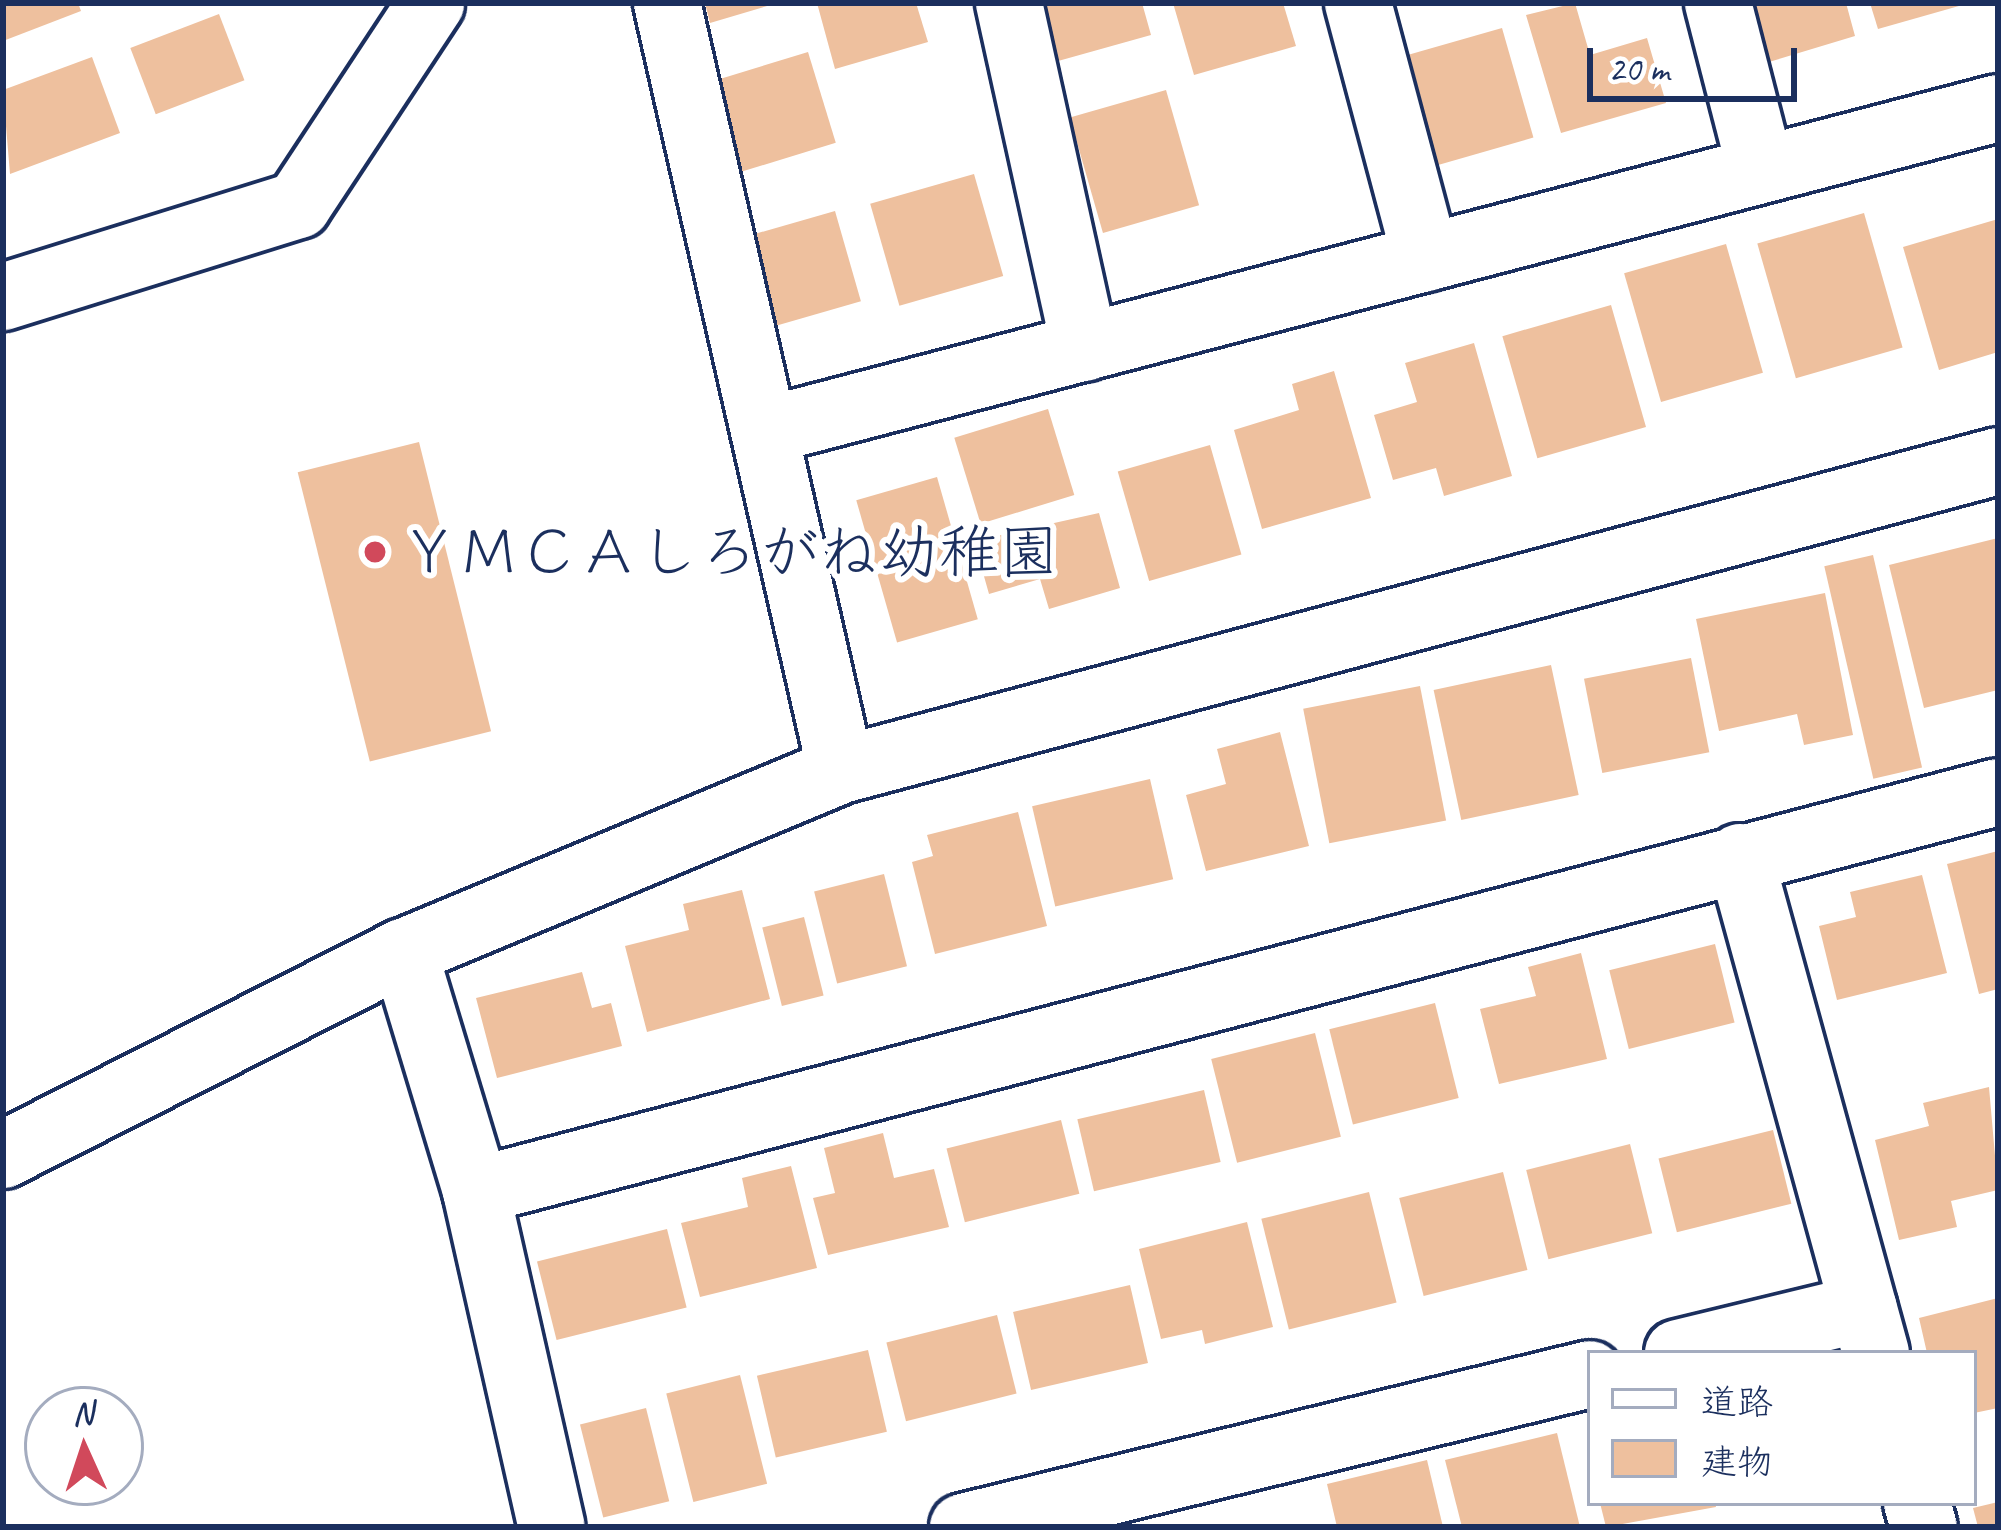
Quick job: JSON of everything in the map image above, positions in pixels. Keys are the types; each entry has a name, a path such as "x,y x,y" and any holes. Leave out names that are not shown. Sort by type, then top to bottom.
{"street":[{"path":"3,297 298,205 431,3"},
{"path":"667,3 841,770"},
{"path":"1009,3 1084,348"},
{"path":"1358,3 1426,258"},
{"path":"1718,3 1761,170"},
{"path":"765,431 1998,108"},
{"path":"3,1155 404,952 841,770 1998,460"},
{"path":"476,1191 1998,792"},
{"path":"1703,1350 1870,1330 1740,857"},
{"path":"404,952 476,1191 552,1527"},
{"path":"963,1527 1587,1376"}],"building":[{"path":"3,3 78,3 81,11 3,41"},
{"path":"705,3 773,3 774,4 710,23"},
{"path":"817,3 916,3 928,42 835,69"},
{"path":"1034,3 1142,3 1151,35 1051,63"},
{"path":"1173,3 1283,3 1296,46 1194,75"},
{"path":"1575,3 1590,55 1647,38 1666,103 1561,133 1526,15"},
{"path":"1752,3 1846,3 1855,36 1769,62"},
{"path":"1870,3 1965,3 1966,4 1878,29"},
{"path":"219,14 244,80 156,114 130,48"},
{"path":"1502,28 1533,138 1437,165 1406,56"},
{"path":"808,52 836,143 731,175 703,84"},
{"path":"92,57 120,133 10,174 3,90"},
{"path":"1166,90 1199,205 1103,233 1070,118"},
{"path":"974,174 1003,276 899,306 870,204"},
{"path":"835,211 861,301 773,326 748,236"},
{"path":"1864,213 1903,348 1796,378 1757,244"},
{"path":"1998,219 1998,352 1939,370 1903,247"},
{"path":"1726,244 1763,373 1661,402 1624,273"},
{"path":"1611,305 1646,427 1537,458 1502,336"},
{"path":"1474,343 1512,476 1444,496 1436,468 1393,480 1374,415 1417,402 1405,363"},
{"path":"1334,371 1371,498 1262,529 1234,430 1299,410 1292,384"},
{"path":"1048,409 1074,495 981,524 954,438"},
{"path":"419,442 491,731 370,761 298,472"},
{"path":"1210,445 1241,555 1149,581 1118,471"},
{"path":"937,477 978,619 897,642 856,500"},
{"path":"1099,513 1120,588 1049,609 1040,579 989,594 974,541"},
{"path":"1998,538 1998,690 1924,708 1889,565"},
{"path":"1873,555 1922,767 1873,779 1824,566"},
{"path":"1825,593 1853,735 1804,745 1797,714 1719,731 1696,619"},
{"path":"1691,658 1709,752 1602,773 1584,679"},
{"path":"1551,665 1579,795 1461,820 1434,690"},
{"path":"1420,686 1446,820 1329,843 1303,709"},
{"path":"1280,732 1309,846 1206,871 1186,795 1226,784 1217,749"},
{"path":"1150,779 1173,879 1055,907 1032,806"},
{"path":"1018,812 1047,926 935,954 912,862 933,856 927,835"},
{"path":"1998,851 1998,989 1979,994 1947,864"},
{"path":"884,874 907,966 837,984 814,891"},
{"path":"1922,875 1947,973 1837,1000 1819,926 1856,917 1850,892"},
{"path":"742,890 770,999 647,1032 625,946 689,930 683,904"},
{"path":"804,917 824,996 782,1006 762,927"},
{"path":"1715,944 1735,1023 1629,1049 1609,970"},
{"path":"1581,953 1607,1059 1499,1084 1480,1009 1536,996 1528,967"},
{"path":"582,972 592,1008 611,1003 622,1046 497,1078 476,998"},
{"path":"1435,1003 1459,1098 1353,1124 1329,1029"},
{"path":"1315,1033 1341,1137 1237,1163 1211,1059"},
{"path":"1989,1087 1998,1190 1951,1201 1957,1227 1899,1240 1875,1140 1929,1126 1923,1103"},
{"path":"1204,1090 1221,1162 1094,1191 1077,1119"},
{"path":"1061,1120 1079,1194 965,1222 947,1149"},
{"path":"1773,1130 1791,1204 1677,1232 1659,1159"},
{"path":"883,1133 894,1178 934,1169 949,1227 828,1255 813,1198 835,1193 824,1148"},
{"path":"1630,1144 1652,1233 1548,1259 1526,1170"},
{"path":"791,1166 817,1268 700,1297 681,1223 748,1207 742,1178"},
{"path":"1503,1172 1527,1270 1424,1296 1399,1198"},
{"path":"1369,1192 1397,1303 1289,1329 1261,1219"},
{"path":"1247,1222 1273,1327 1205,1344 1202,1330 1161,1339 1139,1249"},
{"path":"667,1229 687,1308 557,1340 537,1261"},
{"path":"1130,1285 1148,1363 1031,1390 1013,1312"},
{"path":"1998,1298 1998,1408 1977,1412 1977,1350 1926,1350 1919,1318"},
{"path":"997,1315 1017,1394 906,1421 886,1343"},
{"path":"868,1350 887,1432 776,1457 757,1376"},
{"path":"740,1375 767,1484 693,1502 666,1393"},
{"path":"646,1408 669,1501 603,1518 580,1424"},
{"path":"1557,1433 1580,1527 1462,1527 1445,1460"},
{"path":"1427,1460 1443,1527 1337,1527 1327,1484"},
{"path":"1998,1502 1998,1527 1978,1527 1973,1508"},
{"path":"1601,1506 1716,1507 1606,1527"}],"place":[{"name":"ＹＭＣＡしろがね幼稚園","path":"375,552"}]}
